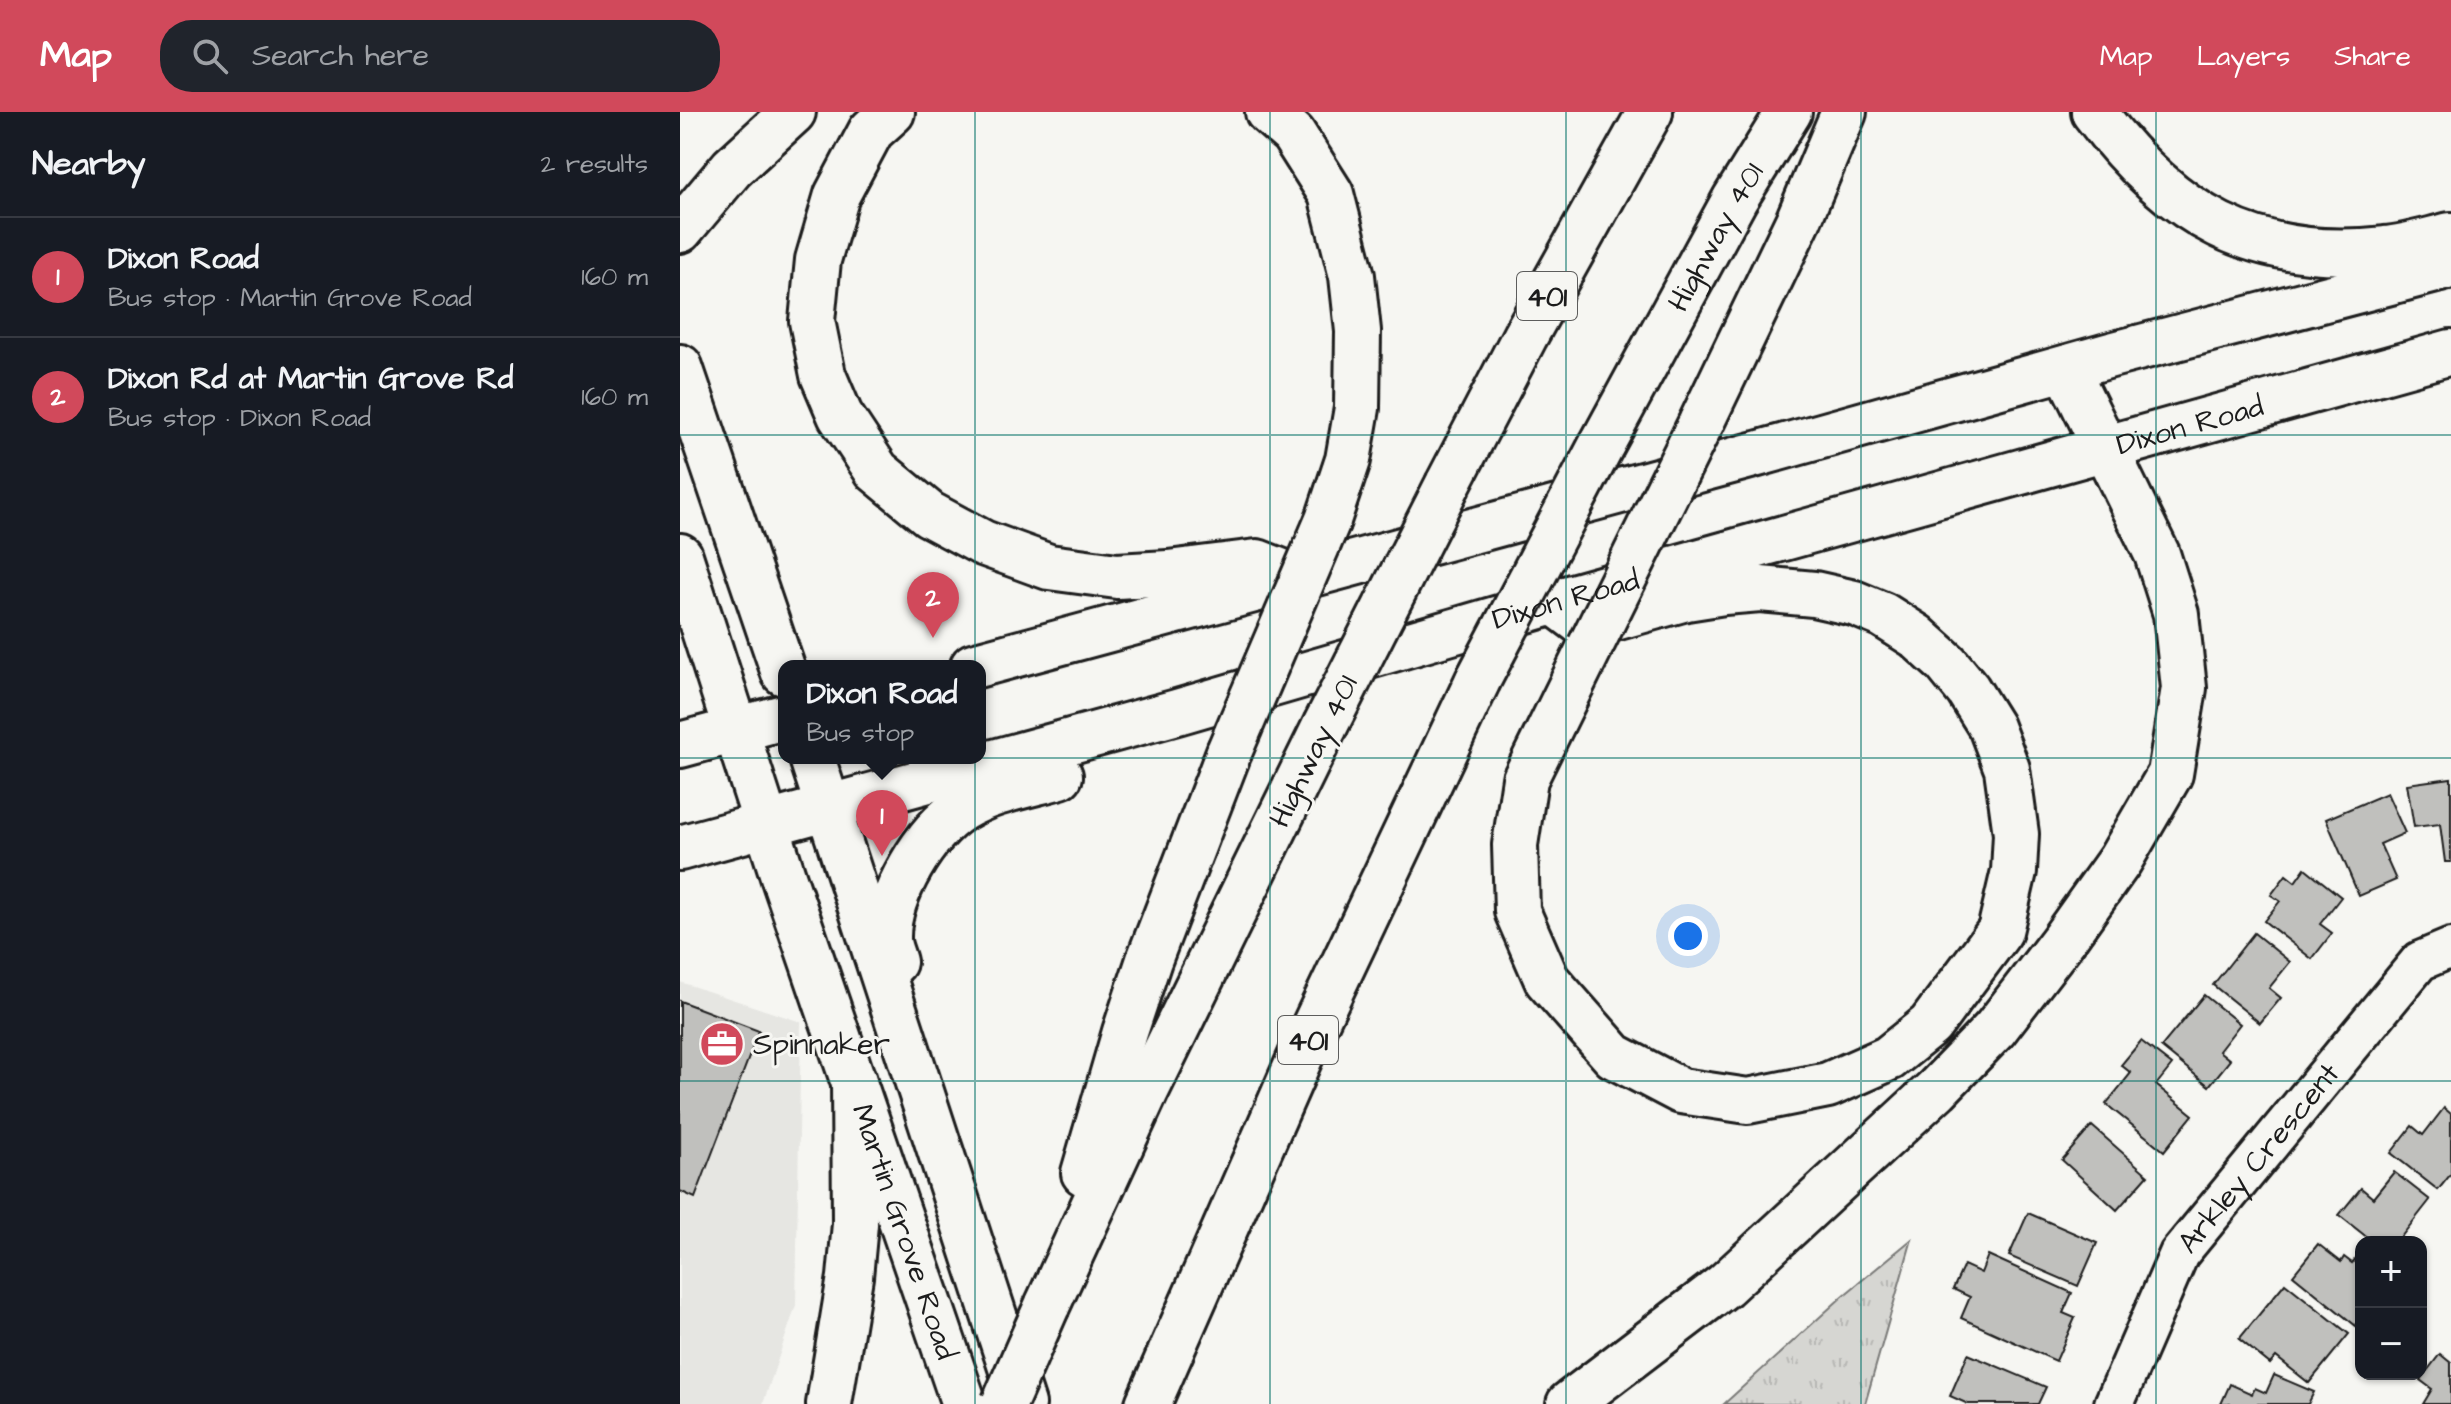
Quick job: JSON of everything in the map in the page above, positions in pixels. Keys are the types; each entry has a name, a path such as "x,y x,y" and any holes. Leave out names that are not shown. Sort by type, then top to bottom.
{"main road":[{"path":"680,230 732,168 793,112"},
{"path":"892,112 871,131 837,195 818,260 812,321 823,375 840,415 877,471 929,514 983,543 1049,567 1117,576 1257,562 1295,577"},
{"path":"1047,1306 1125,1032 1173,892 1328,520 1348,460 1357,408 1358,331 1352,276 1331,194 1293,134 1268,112"},
{"name":"Highway 401","path":"1004,1404 1146,1091 1325,726 1525,336 1650,112"},
{"name":"Highway 401","path":"1148,1404 1310,1035 1478,680 1735,199 1789,112"},
{"path":"1554,602 1586,626 1686,598 1724,592 1788,590 1814,594 1854,603 1894,622 1916,636 1946,663 1968,690 1991,727 2007,769 2016,834 2014,871 2000,931 1930,1025 1889,1058 1828,1085 1748,1101 1681,1091 1614,1056 1547,980 1517,911 1515,845 1525,779 1590,647 1701,423 1799,219 1844,112"},
{"path":"2094,112 2160,186 2188,209 2249,239 2276,247 2338,252 2387,249 2451,235"},
{"path":"986,662 2451,266"},
{"name":"Dixon Road","path":"680,848 1177,712 1554,602 2451,352"},
{"path":"680,367 780,660"},
{"path":"1569,1404 1725,1285 1937,1089 1995,1029 2120,860 2170,774 2184,688 2176,614 2157,554 2066,368"},
{"name":"Martin Grove Road","path":"680,556 767,825 964,1404"},
{"path":"903,1030 908,1011 888,939 902,883 910,864 926,842 961,809 984,799 1162,747 1177,712"},
{"path":"680,745 778,719"},
{"name":"Martin Grove Road","path":"814,764 1023,1404"},
{"path":"829,1404 855,1224 854,1081"}],"street":[{"name":"Arkley Crescent","path":"2114,1404 2179,1254 2420,961 2451,948"}],"shaded area":[{"path":"680,982 801,1022 796,1305 763,1404 680,1404"}],"green space":[{"path":"1912,1239 1865,1404 1724,1404 1843,1296"}],"building":[{"path":"2451,778 2451,862 2445,862 2440,824 2414,827 2407,784"},
{"path":"2387,793 2405,833 2380,844 2396,880 2359,896 2326,819"},
{"path":"2305,868 2341,897 2320,924 2332,933 2312,959 2264,921 2280,901 2271,895 2286,875 2295,882"},
{"path":"2254,933 2290,962 2269,988 2281,998 2260,1023 2213,985"},
{"path":"2204,995 2240,1024 2219,1051 2230,1060 2209,1086 2161,1047"},
{"path":"680,1001 759,1031 695,1198 680,1191"},
{"path":"2141,1041 2172,1065 2156,1085 2193,1115 2164,1151 2106,1104 2131,1073 2121,1065"},
{"path":"2444,1108 2451,1114 2451,1174 2438,1190 2391,1153 2412,1126 2423,1135"},
{"path":"2092,1126 2148,1175 2117,1210 2062,1160"},
{"path":"2394,1172 2430,1200 2402,1236 2365,1236 2339,1215 2361,1188 2373,1198"},
{"path":"2028,1213 2097,1243 2078,1286 2009,1256"},
{"path":"2318,1244 2341,1262 2344,1257 2352,1263 2355,1259 2355,1325 2293,1275"},
{"path":"1988,1255 2072,1293 2063,1313 2075,1318 2056,1361 1961,1318 1970,1297 1953,1289 1964,1265 1981,1273"},
{"path":"2285,1283 2349,1334 2309,1383 2276,1357 2270,1364 2239,1339"},
{"path":"1968,1354 2046,1387 2038,1404 1968,1404 1950,1396"},
{"path":"2440,1354 2451,1363 2451,1404 2423,1404 2432,1389 2420,1380 2427,1380 2427,1371"},
{"path":"2274,1375 2314,1392 2308,1404 2221,1404 2230,1384 2252,1394 2255,1388 2266,1393"}],"place":[{"name":"Dixon Rd at Martin Grove Rd","path":"933,638"},
{"name":"Dixon Road","path":"882,856"},
{"name":"Spinnaker","path":"722,1044"}]}
